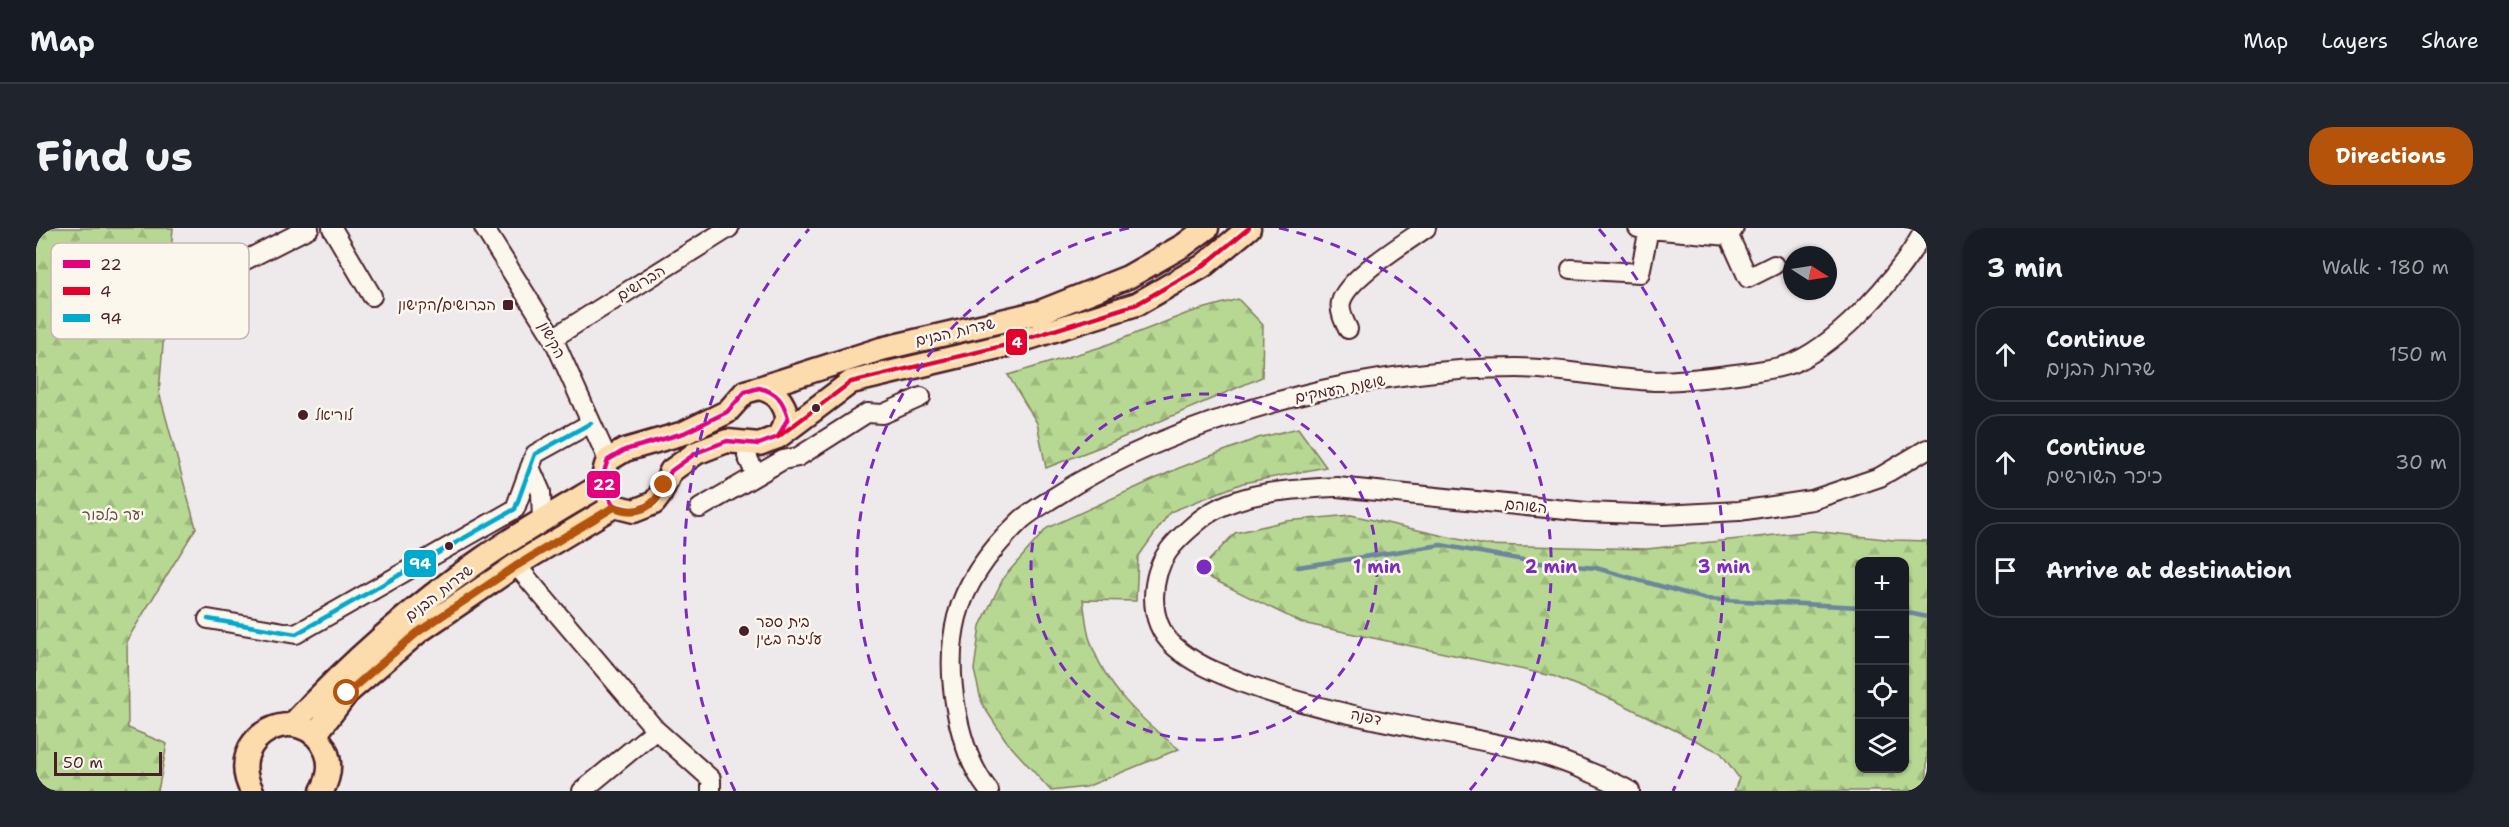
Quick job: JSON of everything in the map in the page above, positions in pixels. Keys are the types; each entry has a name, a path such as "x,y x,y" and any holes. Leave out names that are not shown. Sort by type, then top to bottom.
{"main road":[{"name":"שדרות הבנים","path":"608,460 625,450 684,433 727,412 745,392 881,349 1040,312 1128,277 1184,245 1207,228"},
{"name":"שדרות הבנים","path":"778,437 851,382 1007,345 1137,304 1203,266 1249,228"},
{"path":"608,460 603,474 603,483 614,507 624,511 644,509 654,503 660,495 671,471 696,453 727,441 759,444 778,437 788,418 783,403 772,391 759,388"},
{"name":"שדרות הבנים","path":"292,725 332,681 407,617 482,559 603,483"},
{"name":"שדרות הבנים","path":"315,735 347,693 418,632 516,566 614,507"},
{"path":"245,787 245,765 248,751 255,739 266,730 279,725 292,725 304,728 323,744 330,767 328,779 322,791"}],"street":[{"path":"249,258 309,228"},
{"path":"332,228 372,296"},
{"name":"הקישון","path":"484,228 553,338 608,460"},
{"name":"הברושים","path":"553,338 729,228"},
{"path":"1348,329 1342,316 1341,301 1356,278 1426,228"},
{"path":"1571,269 1640,273 1643,228 1731,232 1748,278 1774,265"},
{"name":"שושנת העמקים","path":"989,791 975,773 958,722 953,672 954,628 961,601 985,562 1022,519 1085,477 1195,427 1299,395 1405,376 1465,369 1521,368 1652,381 1694,380 1794,363 1828,341 1879,294 1917,245 1924,228"},
{"path":"699,508 783,460 798,457 867,413 883,414 921,397"},
{"path":"208,619 296,634 515,509 535,454 591,423"},
{"path":"748,443 747,456 756,475"},
{"name":"השוהם","path":"1155,584 1164,555 1182,535 1207,515 1235,502 1284,491 1336,487 1586,512 1663,515 1738,512 1812,500 1871,481 1927,449"},
{"path":"530,467 542,492 542,521"},
{"path":"516,566 656,730 711,785"},
{"name":"דפנה","path":"1155,584 1154,613 1162,631 1173,645 1210,671 1327,709 1532,752 1616,783 1630,791"},
{"path":"582,791 656,730"}],"green space":[{"name":"יער בלפור","path":"36,228 173,228 172,243 51,243 51,339 164,339 159,392 196,528 127,640 128,728 167,744 158,791 36,791"},
{"path":"1238,299 1263,325 1262,377 1110,443 1046,468 1037,423 1008,375 1101,347 1188,313"},
{"path":"1298,428 1326,467 1243,483 1170,512 1138,557 1136,601 1083,600 1089,637 1104,671 1137,713 1179,749 1086,787 1051,791 1007,742 982,704 974,670 980,626 1004,577 1047,528 1179,468 1258,438"},
{"path":"1351,515 1484,545 1647,549 1813,531 1894,540 1927,541 1927,791 1734,791 1739,778 1721,753 1616,701 1553,676 1302,623 1198,572 1235,533 1286,521"}],"waterway":[{"path":"1298,567 1441,545 1540,563 1596,568 1706,599 1855,607"},
{"path":"1909,613 1927,617"}],"transit line":[{"name":"4","path":"778,437 851,382 1007,345 1137,304 1203,266 1249,228"},
{"name":"22","path":"759,388 775,395 786,412 788,418 778,437 759,444 727,441 696,453 671,471 654,503 634,511 614,506 607,494 603,479 608,460 625,450 684,433 727,412 745,392 759,388"},
{"name":"94","path":"208,619 296,634 515,509 535,454 591,423"}],"place":[{"name":"הברושים/הקישון","path":"508,305"},
{"name":"לוריאל","path":"303,415"},
{"name":"בית ספר עליזה בגין","path":"744,631"}],"route":[{"path":"347,693 418,632 516,566 614,507 624,511 644,509 654,503 664,485"}]}
